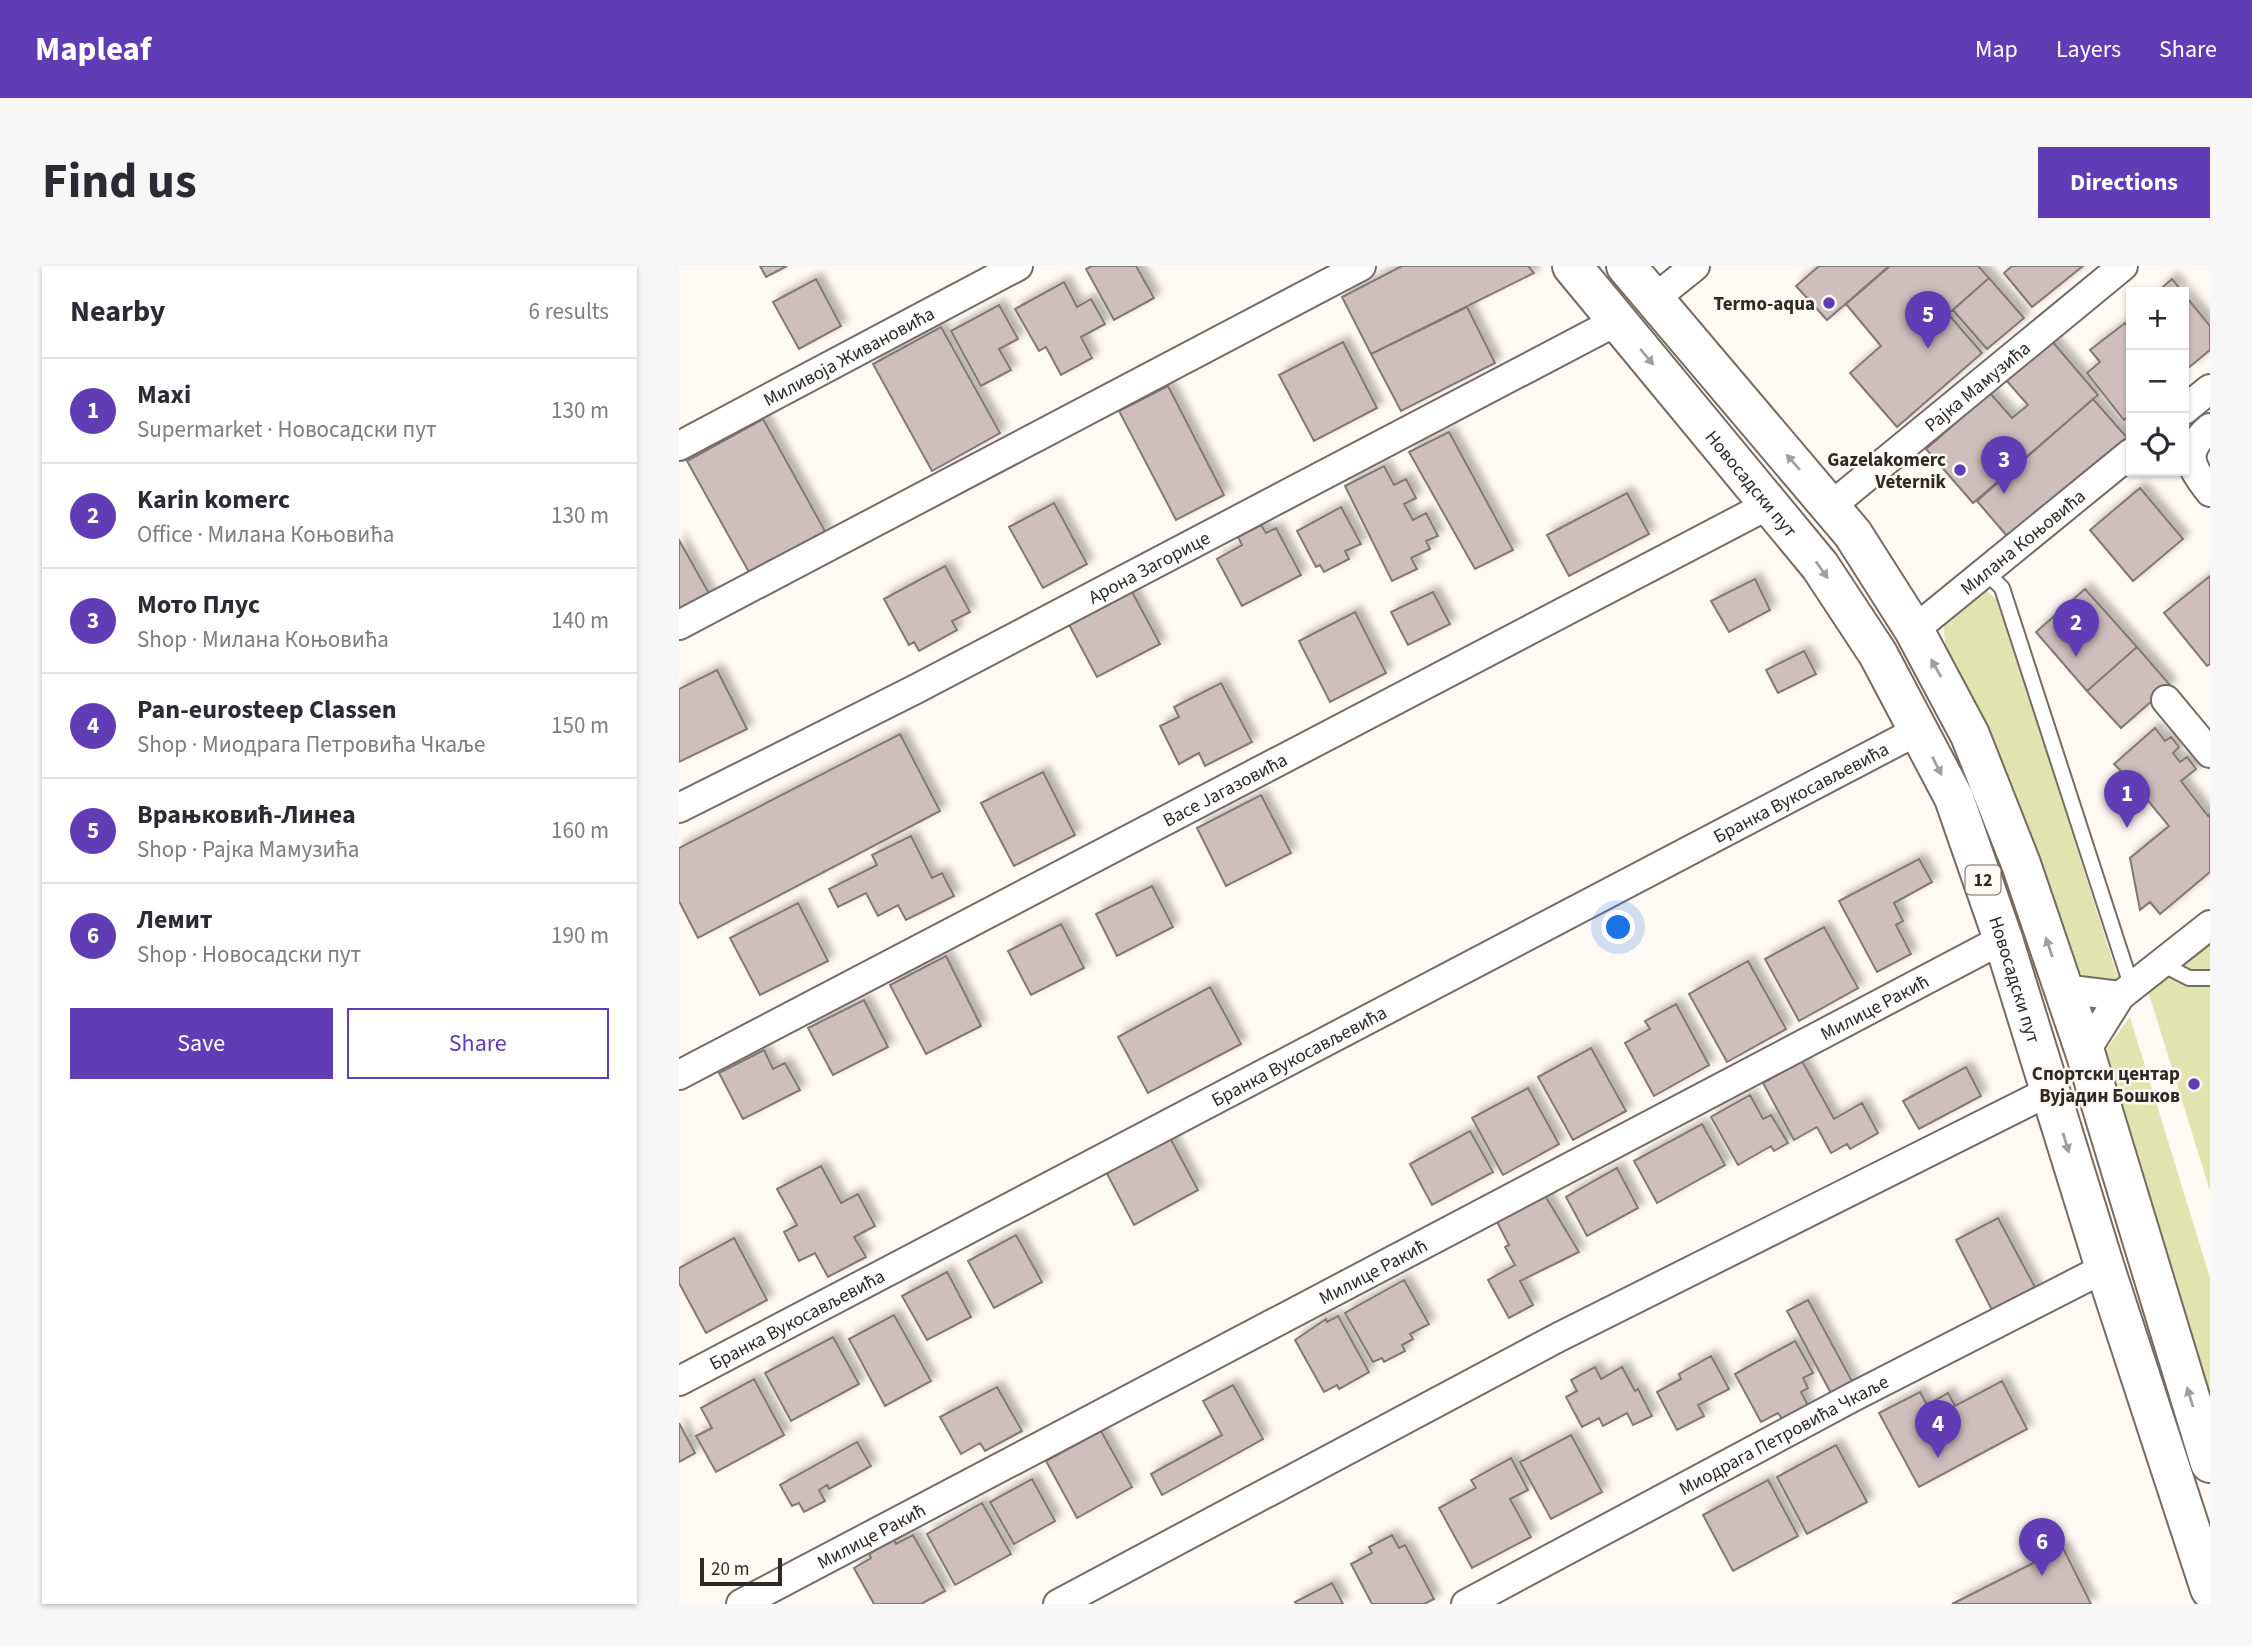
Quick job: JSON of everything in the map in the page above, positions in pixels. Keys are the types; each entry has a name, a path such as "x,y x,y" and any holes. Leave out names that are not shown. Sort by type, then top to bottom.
{"main road":[{"name":"Новосадски пут","path":"1572,266 1820,566 1871,643 1954,798 2003,939 2105,1268 2210,1589"},
{"name":"12","path":"1626,266 1831,506 1870,557 1914,630 1970,735 2021,864 2085,1052 2210,1463"}],"street":[{"name":"Миливоја Живановића","path":"679,446 1018,266"},
{"path":"679,625 1361,266"},
{"path":"1654,299 1695,266"},
{"name":"Рајка Мамузића","path":"1831,506 2123,266"},
{"name":"Арона Загорице","path":"679,808 916,689 1617,321"},
{"path":"2189,406 2210,389"},
{"path":"2210,428 2196,440 2191,450 2192,463 2200,480 2210,492"},
{"name":"Милана Коњовића","path":"1914,630 2126,457"},
{"name":"Васе Јагазовића","path":"679,1075 1770,504"},
{"path":"2166,701 2210,753"},
{"name":"Бранка Вукосављевића","path":"679,1381 1919,730"},
{"path":"2085,1052 2126,992 2210,925"},
{"name":"Милице Ракић","path":"741,1604 2003,939"},
{"path":"2063,989 2126,992"},
{"path":"1058,1604 1559,1337 2050,1091"},
{"name":"Миодрага Петровића Чкаље","path":"1466,1604 1853,1397 2105,1268"}],"lane":[{"path":"1986,572 2002,588 2126,992"},
{"path":"2162,964 2189,978 2210,978"}],"green space":[{"path":"1983,588 1998,600 2119,981 2101,982 2088,978 2078,970 2069,955 2008,777 1946,653 1943,620"},
{"name":"Спортски центар Вујадин Бошков","path":"2210,925 2210,1191 2144,978"},
{"path":"2130,1017 2210,1278 2210,1401 2102,1055"}],"building":[{"path":"760,266 787,266 766,277"},
{"path":"1092,266 1136,266 1154,298 1114,320 1086,269"},
{"path":"1402,266 1528,266 1534,273 1371,354 1342,297"},
{"name":"Termo-aqua","path":"1819,266 1889,266 1827,320 1796,286"},
{"path":"1890,266 1978,266 1989,278 1948,314 1982,353 1897,427 1850,373 1881,346 1846,304"},
{"path":"2012,266 2083,266 2032,307 2004,273"},
{"path":"1989,278 2024,318 1987,349 1953,310"},
{"path":"816,279 841,326 799,349 773,302"},
{"path":"2172,279 2179,287 2163,287"},
{"path":"1064,282 1077,307 1091,299 1105,324 1081,337 1092,358 1061,375 1046,347 1039,351 1015,309"},
{"path":"2189,300 2210,326 2210,350 2189,367"},
{"path":"999,305 1018,339 999,349 1011,370 981,386 951,331"},
{"path":"1467,307 1495,363 1401,411 1371,354"},
{"path":"2126,324 2124,420 2087,373 2100,362 2090,350"},
{"path":"941,327 1000,433 932,471 873,364"},
{"path":"2051,340 2098,395 1973,503 1926,449 1990,393 2012,418 2028,405 2006,380"},
{"path":"1343,342 1377,408 1314,441 1279,375"},
{"path":"1168,386 1224,495 1176,520 1119,411"},
{"path":"2093,399 2126,436 2126,444 2013,543 1977,501"},
{"path":"763,419 826,533 750,574 687,461"},
{"path":"1449,432 1513,550 1475,569 1409,452"},
{"path":"1384,466 1394,485 1406,479 1416,498 1404,504 1413,520 1426,513 1438,536 1426,541 1430,549 1411,558 1417,569 1392,581 1345,486"},
{"path":"2140,488 2183,539 2133,581 2090,530"},
{"path":"1627,493 1649,534 1569,576 1547,535"},
{"path":"1054,503 1087,564 1043,588 1009,527"},
{"path":"1341,507 1361,544 1345,551 1349,559 1324,572 1320,565 1316,567 1297,531"},
{"path":"1261,525 1266,533 1276,528 1301,575 1242,606 1217,559 1242,545 1238,537"},
{"path":"679,540 711,597 679,615"},
{"path":"945,566 970,612 952,621 957,630 919,651 914,642 909,645 884,599"},
{"path":"2210,576 2210,664 2207,666 2164,613"},
{"path":"1755,579 1770,610 1729,632 1711,601"},
{"path":"1130,588 1160,644 1097,677 1067,621"},
{"path":"2085,589 2137,647 2087,691 2036,632"},
{"path":"1433,592 1450,624 1408,645 1391,612"},
{"path":"1355,612 1386,673 1330,702 1299,641"},
{"path":"2137,647 2170,685 2121,728 2087,691"},
{"path":"1804,651 1816,674 1778,693 1766,670"},
{"path":"717,670 747,729 679,762 679,689"},
{"path":"1221,683 1252,742 1205,766 1199,753 1179,764 1160,726 1179,717 1174,707"},
{"path":"2155,728 2165,741 2171,737 2179,747 2173,753 2180,762 2187,757 2196,769 2181,781 2208,816 2210,814 2210,872 2160,914 2150,902 2140,910 2130,858 2169,826 2140,791 2117,807 2111,779 2121,771 2114,764"},
{"path":"900,734 940,811 698,938 679,901 679,848"},
{"path":"1043,772 1075,835 1014,866 981,803"},
{"path":"1261,795 1291,853 1226,886 1197,828"},
{"path":"911,836 932,878 942,873 954,896 906,920 898,905 878,916 866,893 838,907 829,889 877,865 872,855"},
{"path":"1919,859 1932,882 1894,903 1903,921 1896,925 1911,954 1877,972 1839,901"},
{"path":"1152,886 1173,927 1117,956 1096,914"},
{"path":"798,903 828,961 760,995 730,938"},
{"path":"1061,924 1084,968 1031,995 1008,951"},
{"path":"1824,927 1858,988 1799,1021 1765,959"},
{"path":"946,956 981,1026 926,1054 890,985"},
{"path":"1748,961 1786,1029 1727,1062 1689,994"},
{"path":"1210,987 1241,1044 1148,1093 1118,1037"},
{"path":"864,1000 888,1047 833,1075 808,1028"},
{"path":"1676,1004 1709,1065 1654,1096 1625,1043 1650,1029 1645,1021"},
{"path":"1591,1048 1626,1111 1573,1140 1538,1077"},
{"path":"764,1050 773,1069 785,1063 800,1090 743,1119 719,1073"},
{"path":"1802,1061 1834,1119 1862,1103 1878,1133 1850,1149 1847,1144 1831,1153 1817,1127 1794,1140 1763,1083"},
{"path":"1966,1067 1981,1096 1919,1129 1903,1101"},
{"path":"1528,1088 1559,1144 1503,1175 1472,1118"},
{"path":"1750,1095 1763,1119 1771,1115 1788,1143 1774,1151 1771,1146 1738,1165 1711,1117"},
{"path":"1702,1124 1725,1165 1657,1203 1634,1161"},
{"path":"1470,1131 1493,1172 1432,1205 1410,1164"},
{"path":"1169,1136 1198,1190 1134,1225 1105,1170"},
{"path":"821,1166 841,1203 858,1194 875,1226 854,1237 866,1257 828,1277 815,1253 799,1261 784,1232 797,1225 777,1189"},
{"path":"1617,1168 1638,1208 1587,1236 1566,1197"},
{"path":"1544,1194 1579,1252 1520,1281 1533,1305 1509,1318 1488,1280 1515,1265 1505,1247 1509,1245 1496,1220"},
{"path":"1998,1218 2037,1291 1994,1314 1956,1240"},
{"path":"1016,1235 1042,1282 994,1308 968,1261"},
{"path":"734,1238 767,1300 706,1333 679,1283 679,1268"},
{"path":"947,1272 971,1317 927,1340 902,1296"},
{"path":"1404,1280 1429,1324 1410,1334 1413,1339 1402,1345 1405,1351 1384,1362 1382,1358 1373,1362 1345,1313"},
{"path":"1808,1300 1853,1383 1832,1395 1787,1311"},
{"path":"894,1315 931,1381 885,1406 849,1339"},
{"path":"1338,1316 1369,1372 1339,1389 1337,1385 1324,1392 1295,1340 1326,1319 1327,1322"},
{"path":"833,1337 859,1384 791,1421 765,1373"},
{"path":"1795,1341 1813,1373 1803,1378 1808,1388 1801,1392 1809,1407 1783,1420 1778,1413 1761,1422 1735,1374"},
{"path":"1711,1356 1729,1389 1698,1405 1704,1416 1677,1430 1657,1392 1681,1379 1679,1374"},
{"path":"1595,1367 1601,1379 1622,1367 1635,1391 1638,1389 1652,1416 1633,1425 1627,1413 1603,1426 1599,1418 1582,1427 1566,1397 1577,1391 1571,1380"},
{"path":"754,1379 784,1435 716,1472 696,1436 712,1428 701,1408"},
{"path":"2002,1381 2027,1429 1919,1487 1879,1413 1920,1392 1927,1405 1948,1393 1955,1406"},
{"path":"1233,1385 1263,1439 1162,1495 1151,1474 1222,1435 1203,1401"},
{"path":"997,1387 1022,1431 985,1451 980,1443 961,1454 940,1417"},
{"path":"679,1423 695,1453 679,1462"},
{"path":"1101,1431 1132,1487 1077,1518 1046,1461"},
{"path":"1571,1435 1602,1492 1551,1519 1520,1462"},
{"path":"857,1442 871,1466 829,1489 827,1485 819,1490 825,1501 804,1512 799,1503 792,1506 780,1485"},
{"path":"1836,1445 1867,1502 1807,1534 1777,1477"},
{"path":"1511,1458 1528,1490 1510,1499 1531,1537 1472,1568 1439,1508 1476,1488 1471,1480"},
{"path":"1032,1479 1055,1521 1014,1544 990,1502"},
{"path":"1768,1480 1798,1536 1733,1571 1703,1515"},
{"path":"982,1503 1011,1554 955,1585 927,1534"},
{"path":"913,1535 945,1591 921,1604 874,1604 854,1568 871,1558 869,1554 894,1540 896,1544"},
{"path":"1392,1535 1399,1548 1405,1545 1434,1599 1424,1604 1372,1604 1351,1564 1372,1553 1369,1547"},
{"path":"2063,1548 2091,1604 1952,1604"},
{"path":"1332,1583 1343,1604 1296,1604 1295,1602"}],"place":[{"name":"Termo-aqua","path":"1829,303"},
{"name":"Врањковић-Линеа","path":"1928,349"},
{"name":"Gazelakomerc Veternik","path":"1960,470"},
{"name":"Мото Плус","path":"2004,494"},
{"name":"Karin komerc","path":"2076,657"},
{"name":"Maxi","path":"2127,828"},
{"name":"Спортски центар Вујадин Бошков","path":"2194,1084"},
{"name":"Pan-eurosteep Classen","path":"1938,1458"},
{"name":"Лемит","path":"2042,1576"}]}
